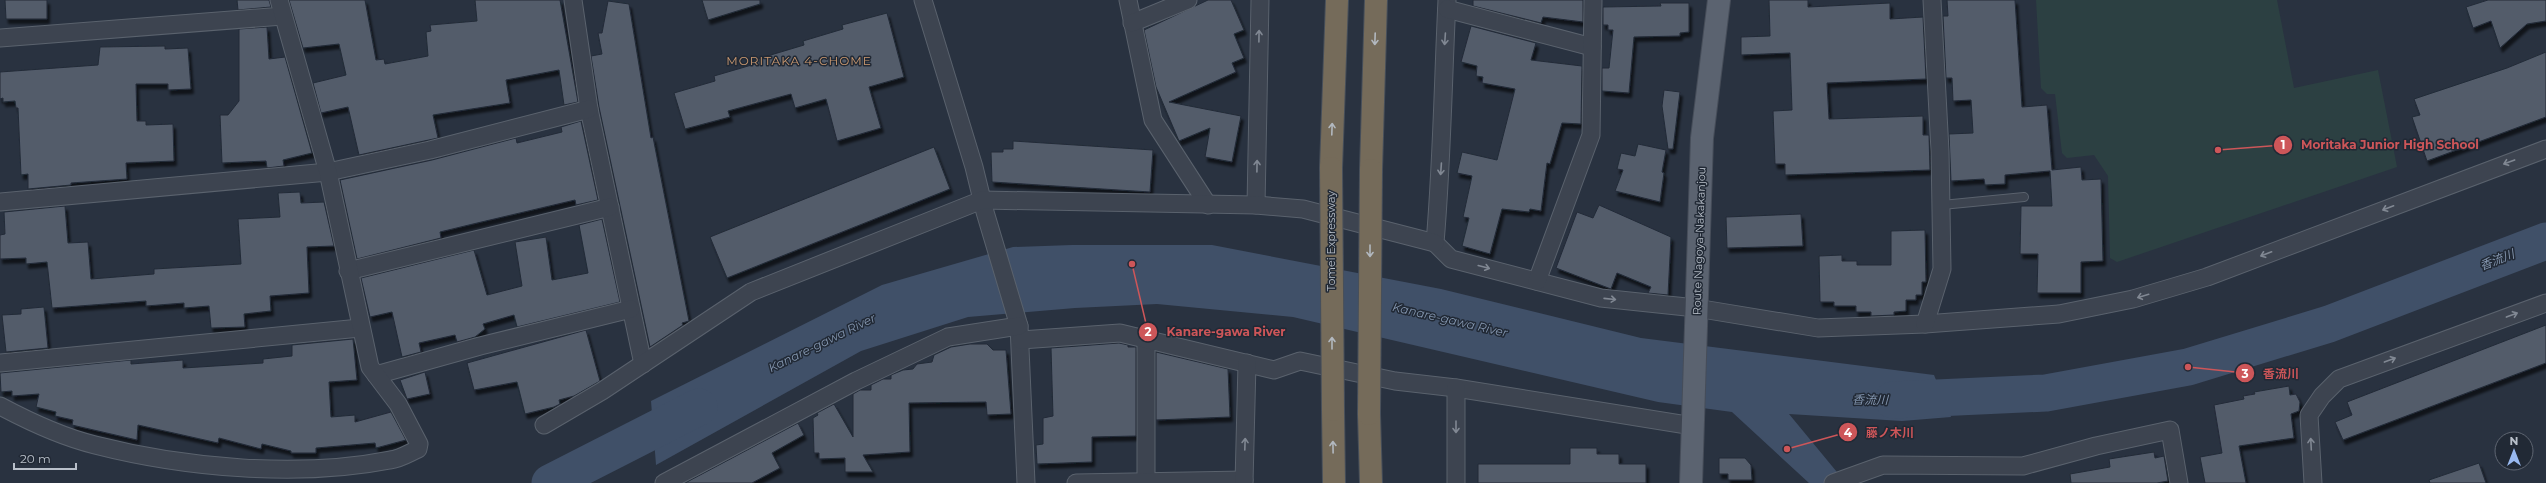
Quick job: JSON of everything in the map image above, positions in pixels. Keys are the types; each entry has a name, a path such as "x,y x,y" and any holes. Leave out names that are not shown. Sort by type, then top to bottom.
{"highway":[{"name":"Tomei Expressway","path":"1334,483 1331,168 1337,0"},
{"path":"1371,483 1369,414 1371,170 1376,0"}],"main road":[{"name":"Route Nagoya-Nakakanjou","path":"1692,483 1702,138 1719,0"}],"street":[{"path":"573,0 589,109 643,364"},
{"path":"923,0 974,167 1019,328 1026,483"},
{"path":"1128,0 1153,120 1208,205"},
{"path":"1132,23 1188,0"},
{"path":"1256,205 1260,0"},
{"path":"1536,281 1591,135 1593,0"},
{"path":"1925,324 1942,269 1942,205 1932,0"},
{"path":"1435,243 1442,165 1447,4 1592,47"},
{"path":"0,38 281,8 328,172 360,328 370,367 398,404 419,444 418,449 392,460 296,470 178,462 94,445 38,426 0,406"},
{"path":"0,202 328,172 430,150 589,109"},
{"path":"544,425 643,364 751,292 984,206 1256,205 1303,209 1435,243 1451,259 1601,298 1696,313 1818,328 1925,324 2059,314 2133,299 2207,277 2546,148"},
{"path":"348,272 610,207"},
{"path":"2313,483 2309,415 2322,396 2339,379 2546,303"},
{"path":"376,376 480,346 631,309"},
{"path":"0,363 360,328"},
{"path":"664,483 856,381 948,337 1019,328 1120,333 1146,338 1274,370 1300,361 1395,381 1693,420"},
{"path":"1146,338 1146,482"},
{"path":"1076,483 1244,481 1247,364"},
{"path":"1456,388 1456,483"},
{"path":"1847,480 1883,465 2023,466 2096,446 2170,430 2180,483"}],"lane":[{"path":"1942,205 2024,197"}],"green space":[{"path":"2036,0 2277,0 2294,88 2378,70 2397,167 2117,262 2110,258 2108,176 2094,155 2067,158 2062,153 2055,94 2047,94 2041,88"}],"water":[{"path":"1072,245 1212,245 1441,289 1641,338 1934,375 1951,417 1902,421 1789,414 1846,483 1809,483 1732,412 1658,402 1293,317 1157,304 1075,308 968,317 861,351 656,465 651,401 882,285 1013,247"}],"building":[{"path":"5,0 47,0 47,19 6,19"},
{"path":"237,0 269,0 271,7 238,10"},
{"path":"289,0 365,0 376,60 384,59 385,64 428,56 426,32 431,31 430,25 477,21 475,0 560,0 578,102 564,105 559,70 506,80 510,103 433,115 438,138 359,155 348,107 321,113 313,83 346,75 339,44 303,48"},
{"path":"702,0 760,0 760,4 708,20"},
{"path":"1208,0 1231,0 1244,30 1234,34 1244,58 1232,63 1236,72 1169,102 1241,116 1232,162 1205,157 1210,128 1179,141 1156,87 1144,30"},
{"path":"1473,0 1583,0 1583,22 1543,17 1541,23 1473,6"},
{"path":"1769,0 1808,0 1808,7 1890,3 1890,19 1923,17 1926,79 1827,83 1829,119 1923,116 1923,135 1929,135 1930,170 1785,175 1785,164 1775,164 1773,111 1792,110 1790,53 1741,55 1741,37 1770,36"},
{"path":"1947,0 2015,0 2022,107 2047,105 2052,170 2081,167 2082,180 2101,179 2103,261 2081,262 2081,293 2037,293 2038,254 2020,254 2021,206 2052,206 2050,171 2005,175 2005,184 1985,185 1984,179 1951,181 1949,134 1973,133 1971,100 1953,101 1952,78 1946,78 1943,16 1948,16"},
{"path":"2488,0 2546,0 2546,21 2527,24 2500,48 2491,21 2473,28 2466,7"},
{"path":"608,1 629,4 651,138 653,137 689,321 682,323 683,325 650,347 599,107 591,56 602,54 598,33 602,33"},
{"path":"1660,3 1689,3 1689,32 1680,33 1680,36 1634,37 1629,93 1602,91 1602,68 1609,68 1613,30 1608,30 1608,25 1603,25 1603,7 1661,6"},
{"path":"887,13 904,77 869,87 881,128 837,141 826,99 795,108 791,94 728,111 730,117 685,129 674,93 715,81 714,76 755,64 754,60 804,45 803,41 843,29 842,25"},
{"path":"1471,26 1536,43 1531,60 1582,66 1581,124 1562,123 1550,164 1547,163 1541,211 1530,209 1529,212 1502,209 1490,254 1462,246 1469,218 1463,217 1472,176 1457,173 1462,152 1497,160 1515,89 1482,83 1483,77 1476,76 1477,66 1461,62"},
{"path":"267,27 269,59 285,57 312,153 283,160 284,166 267,168 266,161 222,163 220,115 228,115 239,101 239,29"},
{"path":"165,46 165,49 188,48 191,89 168,90 168,84 136,84 137,121 146,121 146,125 173,124 174,161 126,163 127,179 71,183 71,185 28,189 28,174 21,175 18,108 16,108 15,101 3,102 3,98 0,99 0,72 98,65 100,47"},
{"path":"2546,52 2546,117 2427,161 2412,117 2420,115 2414,99 2507,68"},
{"path":"1664,90 1680,92 1673,149 1668,149 1662,106"},
{"path":"581,121 598,200 576,205 575,200 440,232 441,238 357,259 340,180 432,160 516,138 517,143 562,132 561,127"},
{"path":"1013,141 1153,150 1150,192 992,182 991,152 1003,152 1003,149 1013,149"},
{"path":"1638,144 1666,150 1662,172 1664,173 1660,202 1615,191 1623,170 1617,169 1621,153 1635,156"},
{"path":"934,147 950,189 727,278 710,237"},
{"path":"300,192 301,203 324,202 334,246 307,247 309,293 270,296 271,311 244,314 245,327 211,328 209,306 184,308 184,303 146,306 146,301 52,308 47,262 26,264 26,258 0,259 0,235 5,234 4,212 65,206 68,243 88,242 91,279 154,274 154,269 241,264 238,219 280,217 278,193"},
{"path":"1599,205 1671,237 1668,295 1648,293 1651,287 1617,273 1611,289 1556,268 1577,212 1593,218"},
{"path":"1801,214 1803,246 1727,248 1726,217"},
{"path":"602,219 620,302 517,327 514,315 483,324 485,329 475,337 457,342 455,335 419,343 421,352 402,357 392,312 370,317 361,278 474,250 487,295 522,286 515,242 546,237 552,280 588,273 579,225"},
{"path":"1925,230 1926,282 1922,282 1922,295 1916,295 1916,300 1906,300 1906,311 1894,312 1894,315 1871,316 1871,312 1856,312 1856,306 1834,306 1834,302 1820,302 1819,256 1842,255 1842,261 1857,261 1857,265 1891,265 1891,231"},
{"path":"44,307 48,348 6,352 2,315 21,314 21,309"},
{"path":"2546,325 2546,363 2343,440 2335,422 2352,415 2347,402"},
{"path":"586,330 600,381 574,396 559,400 560,404 554,407 525,414 517,382 474,390 467,363"},
{"path":"353,339 357,380 329,382 331,417 355,415 355,422 391,412 406,440 376,448 375,443 316,448 316,453 291,453 291,451 262,444 261,449 219,438 218,443 138,425 137,440 72,425 73,420 55,416 56,412 36,407 39,394 12,396 12,391 1,392 0,373 131,360 131,364 183,360 183,368 263,363 263,359 292,356 292,345"},
{"path":"1119,343 1128,345 1128,347 1136,347 1136,436 1092,437 1092,462 1037,464 1036,445 1043,444 1043,418 1053,416 1051,348"},
{"path":"970,344 987,344 993,350 1006,350 1011,414 987,415 986,402 909,403 910,452 863,455 873,472 845,472 845,458 819,459 819,453 814,453 813,418 818,415 817,413 834,404 853,437 853,394 860,390 871,390 871,385 883,379 891,379 891,375 903,370 913,369 917,364 932,362 934,355 951,347"},
{"path":"1156,352 1228,369 1230,417 1156,420"},
{"path":"425,372 430,394 407,399 400,380"},
{"path":"2289,386 2290,395 2296,394 2300,402 2299,411 2291,414 2294,438 2239,446 2246,483 2205,483 2200,457 2222,453 2214,405 2244,399 2243,396 2255,394 2254,392"},
{"path":"798,423 804,435 772,453 780,468 752,483 685,483"},
{"path":"1570,448 1597,448 1597,454 1619,454 1619,464 1646,464 1646,483 1478,483 1478,464 1570,464"},
{"path":"2154,452 2155,458 2164,456 2168,481 2157,483 2071,483 2070,474 2110,467 2109,459"},
{"path":"1719,458 1745,458 1751,465 1752,480 1728,480 1728,474 1719,474"},
{"path":"2479,463 2486,483 2430,483 2429,480"}],"waterway":[{"name":"香流川","path":"1893,400 2046,393 2188,367 2329,324 2546,241"},
{"name":"Kanare-gawa River","path":"550,483 699,407"}],"place":[{"name":"Moritaka Junior High School","path":"2218,150"},
{"name":"Kanare-gawa River","path":"1132,264"},
{"name":"香流川","path":"2188,367"},
{"name":"藤ノ木川","path":"1787,449"}],"district":[{"name":"MORITAKA 4-CHOME","path":"799,61"}]}
